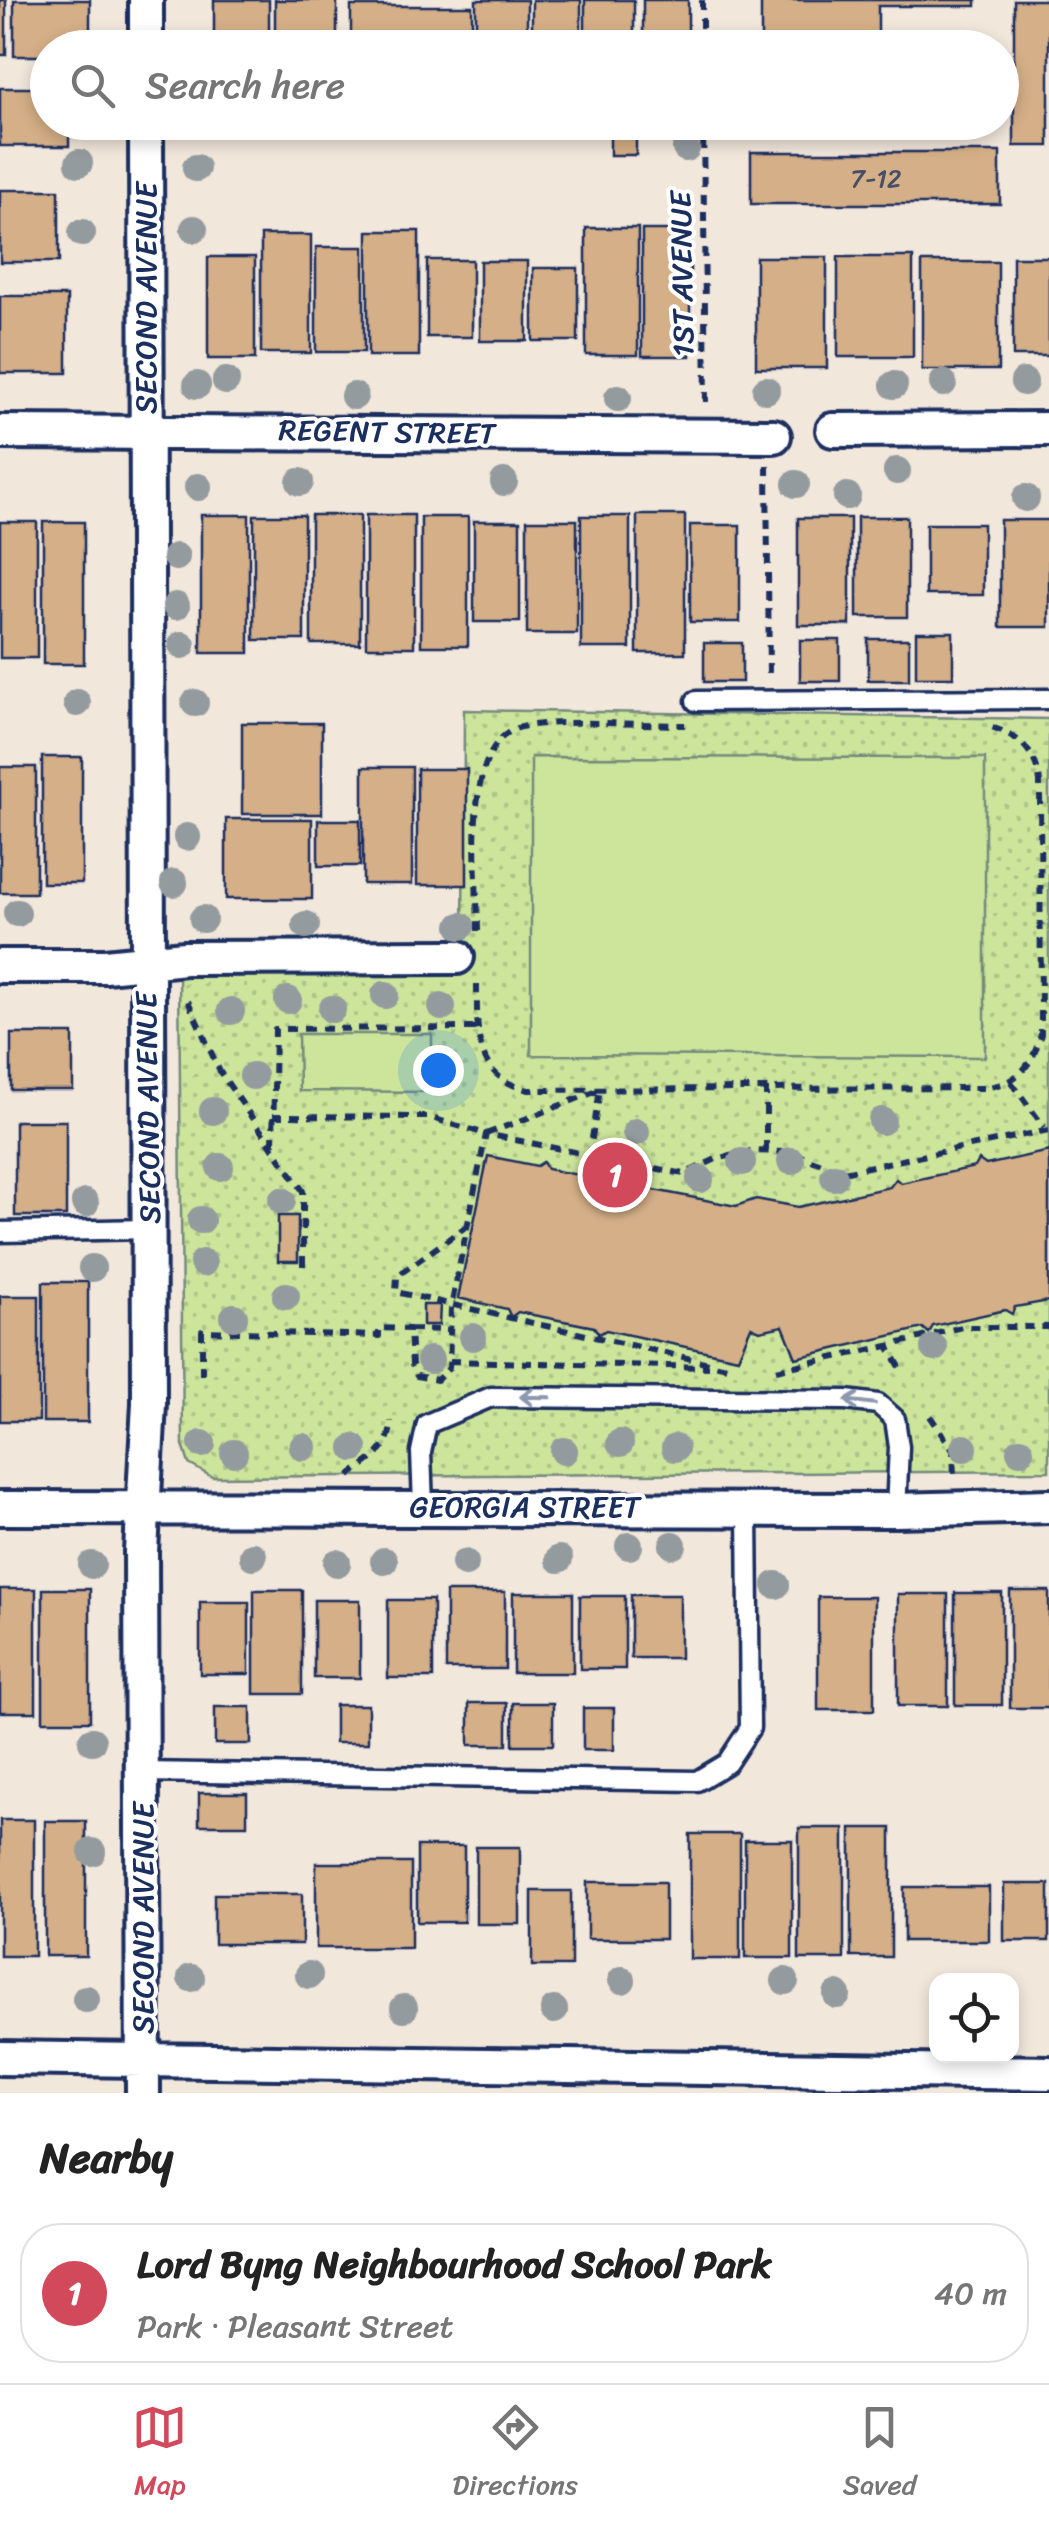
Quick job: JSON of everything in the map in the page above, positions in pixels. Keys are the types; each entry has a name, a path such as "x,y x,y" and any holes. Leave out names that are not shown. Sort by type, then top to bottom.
{"street":[{"path":"146,0 146,30"},
{"name":"SECOND AVENUE","path":"143,2093 141,1552 146,1507 150,1230 146,961 146,140"},
{"path":"832,430 1049,429"},
{"name":"REGENT STREET","path":"0,432 770,436"},
{"path":"0,966 471,955"},
{"name":"GEORGIA STREET","path":"0,1508 896,1510 1049,1506"},
{"path":"0,2058 1049,2073"}],"lane":[{"path":"696,701 1049,699"},
{"path":"0,1232 150,1230"},
{"path":"423,1506 421,1452 427,1424 491,1397 846,1400 878,1404 895,1419 899,1447 896,1510"},
{"path":"142,1772 697,1782 728,1763 750,1728 748,1510"}],"path":[{"path":"702,0 702,30"},
{"name":"1ST AVENUE","path":"703,140 706,424"},
{"path":"769,701 770,436"},
{"path":"690,725 531,725 516,728 498,740 483,761 471,955 477,1028 488,1068 515,1087 980,1088 1011,1082 1031,1062 1040,1034 1040,782 1031,751 1018,739 990,727 972,727"},
{"path":"188,1002 220,1072 302,1191 302,1273"},
{"path":"273,1145 275,1029 477,1028"},
{"path":"274,1116 428,1116 486,1134 684,1174 725,1156 766,1151 804,1156 843,1172 1047,1129 1011,1082"},
{"path":"766,1088 766,1151"},
{"path":"486,1134 600,1090"},
{"path":"589,1156 600,1090"},
{"path":"410,1329 412,1365 417,1376 437,1380 447,1373 450,1361 452,1307 486,1134"},
{"path":"468,1224 397,1276 396,1292 727,1368"},
{"path":"758,1370 773,1371 962,1327 1049,1327"},
{"path":"202,1375 202,1331 379,1336 379,1328 450,1330"},
{"path":"888,1346 900,1368"},
{"path":"450,1361 742,1369"},
{"path":"930,1416 953,1450 954,1477"},
{"path":"344,1480 380,1452 391,1438 391,1422"}],"green space":[{"path":"464,710 1049,719 1049,1471 212,1477 189,1464 183,1445 179,967 463,968"},
{"path":"531,757 985,758 985,1057 531,1055"},
{"path":"298,1034 432,1034 432,1092 299,1091"}],"building":[{"path":"0,0 6,0 6,55 0,55"},
{"path":"14,0 90,0 90,30 30,30 30,56 14,56"},
{"path":"214,0 269,0 269,30 214,30"},
{"path":"275,0 337,0 337,30 275,30"},
{"path":"476,0 527,0 527,30 476,30"},
{"path":"532,0 581,0 581,30 532,30"},
{"path":"585,0 634,0 634,30 585,30"},
{"path":"643,0 688,0 688,30 643,30"},
{"path":"761,0 976,0 976,6 878,6 878,30 761,30"},
{"path":"1014,0 1049,0 1049,146 1014,146 1014,140 1019,140 1019,30 1014,30"},
{"path":"351,6 472,6 472,30 351,30"},
{"path":"0,88 30,88 30,140 69,140 69,146 0,146"},
{"path":"610,140 636,140 636,155 610,155"},
{"path":"751,152 1000,152 1000,204 751,204"},
{"path":"0,190 59,190 59,262 0,262"},
{"path":"586,228 638,228 638,355 586,355"},
{"path":"642,230 690,230 690,356 642,356"},
{"path":"368,231 419,231 419,356 368,356"},
{"path":"261,235 311,235 311,353 261,353"},
{"path":"316,247 364,247 364,352 316,352"},
{"path":"208,257 255,257 255,359 208,359"},
{"path":"756,257 827,257 827,368 756,368"},
{"path":"838,257 913,257 913,357 838,357"},
{"path":"1013,257 1049,257 1049,356 1013,356"},
{"path":"427,260 472,260 472,337 427,337"},
{"path":"480,261 527,261 527,341 480,341"},
{"path":"922,262 998,262 998,370 922,370"},
{"path":"533,268 578,268 578,341 533,341"},
{"path":"0,296 67,296 67,373 0,373"},
{"path":"201,515 249,515 249,653 201,653"},
{"path":"254,515 304,515 304,640 254,640"},
{"path":"311,515 360,515 360,644 311,644"},
{"path":"366,515 414,515 414,647 366,647"},
{"path":"637,515 685,515 685,653 637,653"},
{"path":"581,516 630,516 630,648 581,648"},
{"path":"421,517 468,517 468,646 421,646"},
{"path":"857,517 907,517 907,617 857,617"},
{"path":"798,518 850,518 850,625 798,625"},
{"path":"527,520 577,520 577,634 527,634"},
{"path":"1000,520 1049,520 1049,627 1000,627"},
{"path":"474,521 520,521 520,622 474,622"},
{"path":"0,522 37,522 37,658 0,658"},
{"path":"43,522 84,522 84,664 43,664"},
{"path":"926,524 983,524 983,595 926,595"},
{"path":"690,525 740,525 740,622 690,622"},
{"path":"916,632 953,632 953,677 916,677"},
{"path":"868,639 909,639 909,680 868,680"},
{"path":"800,640 840,640 840,681 800,681"},
{"path":"704,643 742,643 742,682 704,682"},
{"path":"242,723 322,723 322,814 242,814"},
{"path":"42,757 82,757 82,883 42,883"},
{"path":"0,767 36,767 36,893 0,893"},
{"path":"363,767 412,767 412,884 363,884"},
{"path":"417,769 467,769 467,885 417,885"},
{"path":"226,819 312,819 312,899 226,899"},
{"path":"318,820 360,820 360,866 318,866"},
{"path":"11,1034 73,1034 73,1090 11,1090"},
{"path":"15,1121 66,1121 66,1216 15,1216"},
{"path":"1049,1151 1049,1301 1015,1307 1012,1314 1005,1310 933,1326 929,1333 923,1328 796,1358 783,1326 760,1331 751,1327 738,1358 606,1330 599,1334 594,1327 518,1312 511,1317 507,1309 458,1298 488,1156 537,1166 543,1162 547,1169 624,1184 630,1180 634,1186 736,1206 756,1199 798,1207 890,1187 896,1179 901,1183 975,1167 979,1160 986,1165"},
{"path":"278,1216 298,1216 298,1261 278,1261"},
{"path":"43,1282 88,1282 88,1422 43,1422"},
{"path":"0,1296 39,1296 39,1421 0,1421"},
{"path":"423,1305 440,1305 439,1325 423,1325"},
{"path":"0,1589 36,1589 36,1712 0,1712"},
{"path":"43,1589 90,1589 90,1721 43,1721"},
{"path":"254,1590 302,1590 302,1694 254,1694"},
{"path":"1010,1591 1049,1591 1049,1708 1010,1708"},
{"path":"446,1592 505,1592 505,1669 446,1669"},
{"path":"513,1593 573,1593 573,1673 513,1673"},
{"path":"955,1593 1002,1593 1002,1705 955,1705"},
{"path":"898,1594 948,1594 948,1706 898,1706"},
{"path":"631,1595 680,1595 680,1658 631,1658"},
{"path":"580,1596 625,1596 625,1669 580,1669"},
{"path":"818,1597 874,1597 874,1710 818,1710"},
{"path":"314,1600 360,1600 360,1678 314,1678"},
{"path":"388,1600 433,1600 433,1678 388,1678"},
{"path":"200,1602 249,1602 249,1674 200,1674"},
{"path":"469,1703 507,1703 507,1745 469,1745"},
{"path":"513,1703 553,1703 553,1745 513,1745"},
{"path":"335,1705 368,1705 368,1743 335,1743"},
{"path":"215,1707 251,1707 251,1744 215,1744"},
{"path":"583,1708 614,1708 614,1750 583,1750"},
{"path":"199,1793 247,1793 247,1825 199,1825"},
{"path":"0,1820 34,1820 34,1956 0,1956"},
{"path":"45,1821 86,1821 86,1956 45,1956"},
{"path":"799,1828 844,1828 844,1959 799,1959"},
{"path":"851,1828 891,1828 891,1957 851,1957"},
{"path":"690,1834 740,1834 740,1959 690,1959"},
{"path":"745,1840 792,1840 792,1958 745,1958"},
{"path":"417,1846 464,1846 464,1922 417,1922"},
{"path":"476,1847 520,1847 520,1924 476,1924"},
{"path":"316,1863 411,1863 411,1948 316,1948"},
{"path":"587,1882 665,1882 665,1939 587,1939"},
{"path":"1004,1884 1049,1884 1049,1941 1004,1941"},
{"path":"904,1887 989,1887 989,1941 904,1941"},
{"path":"532,1891 571,1891 571,1966 532,1966"},
{"path":"214,1894 302,1894 302,1944 214,1944"}],"place":[{"name":"Lord Byng Neighbourhood School Park","path":"615,1175"}]}
